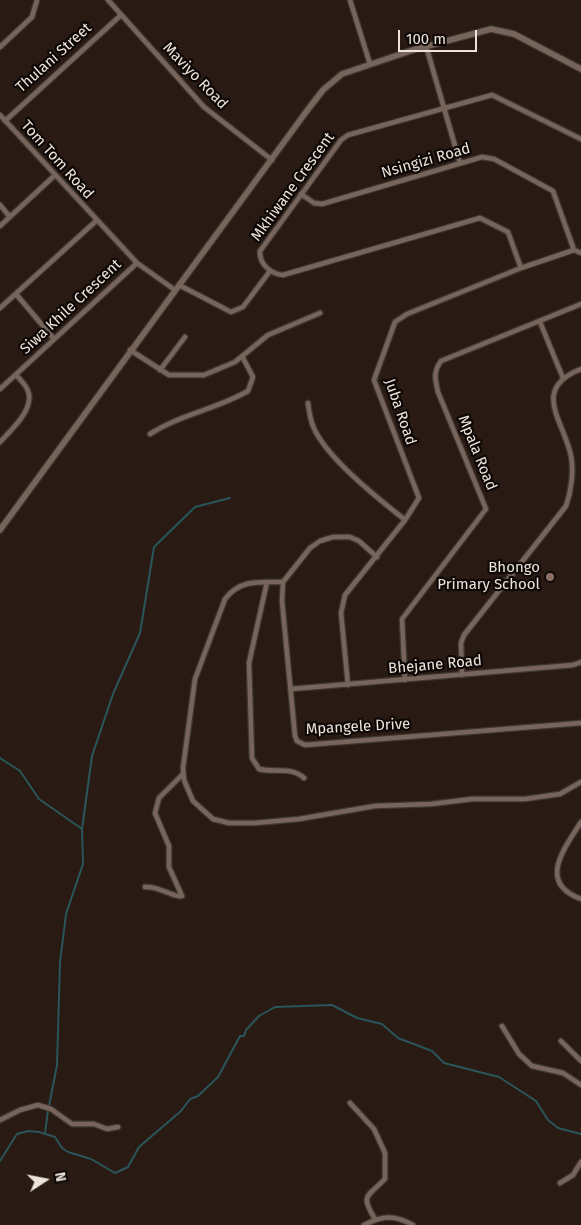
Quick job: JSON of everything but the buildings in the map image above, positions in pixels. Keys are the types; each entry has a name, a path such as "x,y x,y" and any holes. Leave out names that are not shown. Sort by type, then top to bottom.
{"street":[{"path":"0,47 32,17 37,0"},
{"name":"Maviyo Road","path":"108,0 204,107 272,160"},
{"path":"350,0 370,64"},
{"name":"Thulani Street","path":"5,121 121,15"},
{"path":"0,530 306,112 333,80 348,71 426,46 491,29 514,34 580,67"},
{"path":"426,46 460,163"},
{"name":"Mkhiwane Crescent","path":"270,270 260,260 260,251 346,136 492,96 581,139"},
{"name":"Tom Tom Road","path":"0,115 54,176 137,263 177,288 231,312 243,307 270,270"},
{"name":"Nsingizi Road","path":"301,194 314,203 322,204 460,163 490,158 550,187 557,198 574,250"},
{"path":"0,226 54,176"},
{"path":"0,205 10,217"},
{"path":"270,270 280,275 290,274 480,218 506,229 513,242 521,268"},
{"name":"Tom Tom Road","path":"0,308 96,221"},
{"path":"574,250 581,253"},
{"name":"Juba Road","path":"348,685 342,604 345,596 417,504 418,492 374,380 395,322 407,314 521,268 574,250"},
{"name":"Siwa Khile Crescent","path":"0,389 137,263"},
{"path":"16,294 54,339"},
{"name":"Mpala Road","path":"405,680 402,619 486,510 438,392 434,378 435,371 441,362 581,304"},
{"path":"130,350 160,370 177,376 204,375 228,366 268,335 320,313"},
{"path":"540,322 563,378"},
{"path":"160,370 185,337"},
{"path":"150,434 179,418 225,404 248,391 253,377 242,356"},
{"path":"462,675 461,644 464,635 563,511 568,500 572,458 553,408 553,397 563,378 581,369"},
{"path":"0,442 23,415 28,404 28,388 16,375"},
{"path":"308,404 313,426 323,442 362,484 405,520"},
{"path":"377,556 355,539 333,537 314,544 283,582 256,582 239,586 231,591 225,599 195,679 183,774 193,801 213,819 229,823 299,819 375,806 432,804 472,799 525,799 560,794 581,782"},
{"path":"267,582 249,663 252,758 259,769 293,771 304,778"},
{"name":"Mpangele Drive","path":"283,582 282,601 295,736 298,741 305,745 581,723"},
{"name":"Bhejane Road","path":"291,689 573,665 581,662"},
{"path":"145,887 156,886 177,897 182,896 169,867 170,846 157,820 156,808 159,798 183,774"},
{"path":"581,822 560,854 557,869 560,883 568,895 581,899"},
{"path":"502,1026 519,1054 532,1066 563,1073 581,1085"},
{"path":"561,1041 581,1061"},
{"path":"350,1103 357,1108 366,1124 374,1129 387,1156 385,1179 367,1197 366,1204 374,1219"},
{"path":"0,1120 20,1110 38,1105 52,1109 72,1124 94,1124 108,1129 118,1127"},
{"path":"560,1183 573,1175 581,1162"},
{"path":"364,1225 374,1219 394,1216 414,1225"}],"waterway":[{"path":"49,1106 57,1065 60,962 66,914 83,864 82,829 92,756 113,694 140,633 154,547 195,507 230,498"},
{"path":"0,758 20,771 39,799 82,829"},
{"path":"0,1161 17,1134 28,1131 55,1137 62,1148 68,1152 91,1159 115,1173 128,1167 139,1147 181,1111 190,1099 198,1096 218,1077 240,1036 244,1036 246,1030 259,1016 275,1007 332,1005 357,1018 382,1024 398,1038 432,1051 444,1063 499,1077 536,1101 548,1120 558,1128 581,1134"},
{"path":"45,1134 48,1110"}],"place":[{"name":"Bhongo Primary School","path":"550,577"}]}
